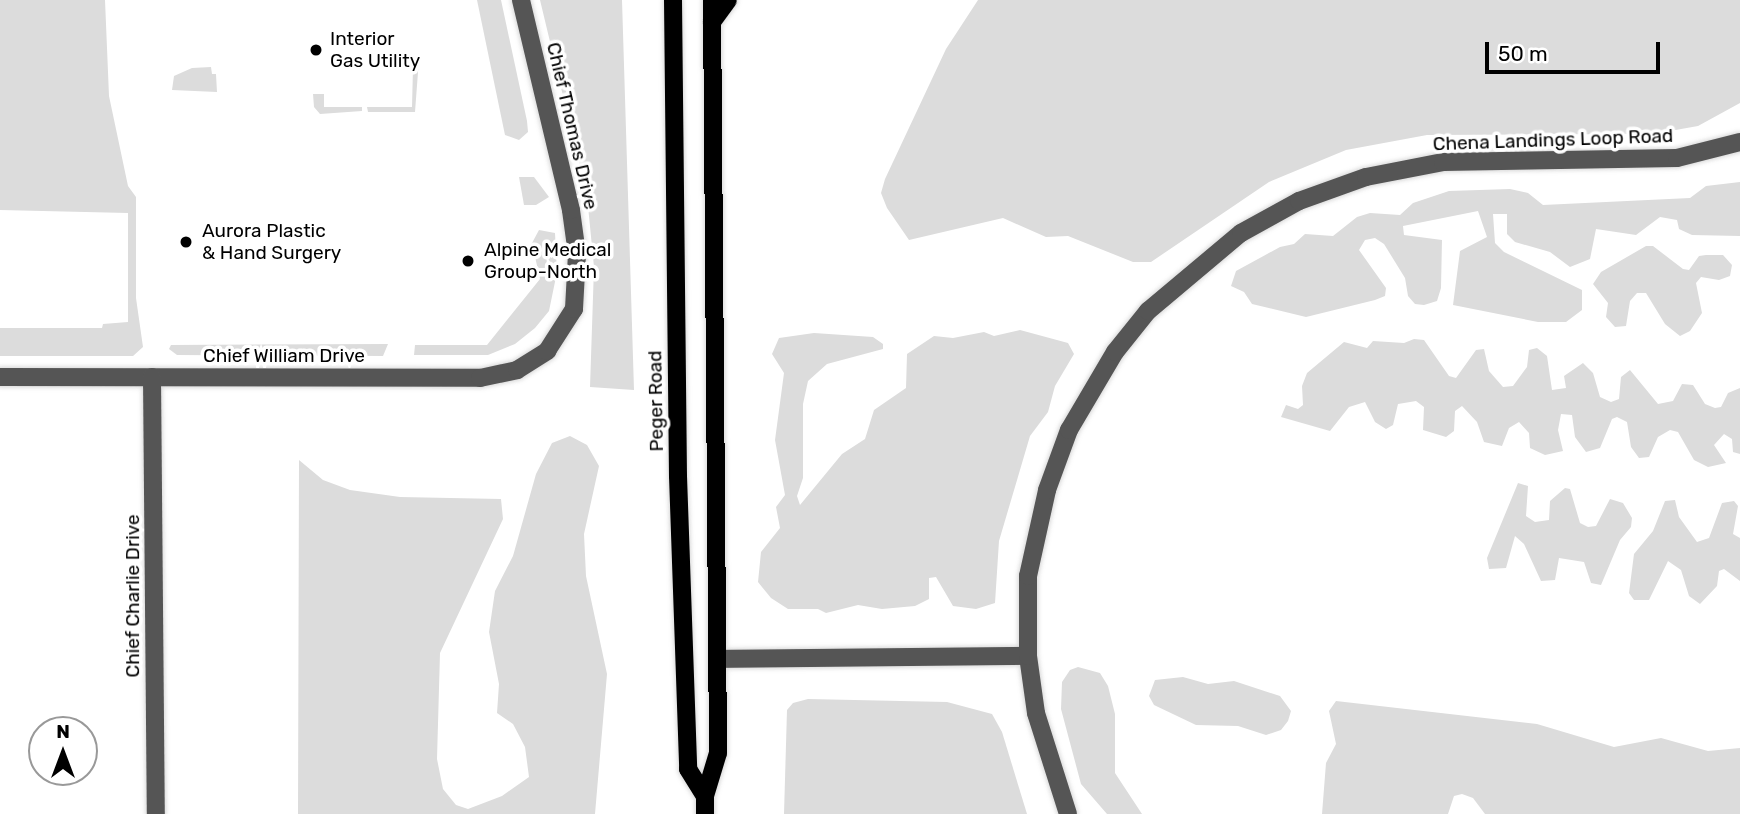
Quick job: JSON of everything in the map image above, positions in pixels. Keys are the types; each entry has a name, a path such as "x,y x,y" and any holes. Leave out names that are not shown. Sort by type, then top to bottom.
{"main road":[{"name":"Peger Road","path":"673,0 678,476 688,769 705,796"},
{"name":"Peger Road","path":"705,814 705,796 718,753 712,0"},
{"path":"712,22 729,0"}],"street":[{"name":"Chief Thomas Drive","path":"521,0 576,245 574,309 557,341"},
{"name":"Chena Landings Loop Road","path":"1068,814 1045,751 1028,656 1028,576 1036,535 1069,430 1123,341 1148,311 1210,255 1299,201 1405,168 1483,160 1677,158 1740,142"},
{"name":"Chief William Drive","path":"0,377 480,378 517,370 557,341"},
{"name":"Chief Charlie Drive","path":"152,377 156,814"},
{"path":"718,659 1028,656"}],"shaded area":[{"path":"0,0 105,0 109,96 128,186 136,197 136,298 143,347 133,356 0,356 0,328 102,328 103,324 128,322 128,213 0,210"},
{"path":"477,0 501,0 527,121 528,132 519,140 505,135"},
{"path":"540,0 622,0 634,390 590,387 594,267 587,196"},
{"path":"978,0 1740,0 1740,103 1698,126 1653,134 1427,135 1346,150 1269,182 1151,262 1133,262 1068,236 1046,237 1003,218 909,240 887,208 881,193 885,179 946,49"},
{"path":"419,59 415,112 368,112 367,107 412,107 413,67"},
{"path":"211,67 212,74 216,74 217,92 172,90 174,76 192,68"},
{"path":"313,94 324,94 324,107 362,107 362,111 320,114 314,107"},
{"path":"519,177 534,177 549,197 536,205 524,205"},
{"path":"1740,182 1740,236 1692,235 1679,229 1677,220 1660,217 1636,235 1596,229 1590,259 1570,267 1550,252 1515,242 1507,234 1507,214 1493,214 1495,243 1504,252 1582,290 1582,310 1566,322 1538,322 1453,305 1460,251 1487,237 1478,211 1403,226 1404,235 1442,240 1441,288 1437,301 1424,305 1415,304 1408,296 1405,278 1384,244 1375,238 1365,240 1359,250 1386,288 1385,296 1375,300 1306,317 1252,304 1244,292 1231,286 1236,271 1280,247 1294,244 1305,234 1333,236 1357,217 1370,213 1400,215 1413,203 1449,191 1510,189 1528,193 1543,205 1690,198 1706,186"},
{"path":"539,230 555,233 557,272 549,311 535,328 515,344 488,355 414,355 415,345 487,345 540,279 532,243"},
{"path":"1646,246 1653,246 1683,269 1689,270 1699,256 1706,255 1723,255 1732,265 1730,276 1719,280 1701,277 1696,283 1702,313 1690,331 1680,336 1665,324 1646,293 1637,293 1630,301 1626,326 1615,327 1606,317 1608,303 1593,284 1601,272"},
{"path":"1020,330 1068,343 1074,354 1055,386 1048,412 1030,436 999,541 995,603 976,609 953,606 936,577 929,578 929,599 915,606 882,609 858,605 826,613 818,609 788,609 771,598 758,582 761,552 780,528 776,507 785,495 775,440 784,373 772,354 779,338 814,333 873,337 883,344 883,349 827,364 808,381 803,404 803,478 797,496 800,505 842,454 865,439 874,410 906,388 907,354 934,336 953,338 984,332 994,336"},
{"path":"1414,339 1424,340 1449,376 1456,378 1476,350 1484,349 1489,371 1503,387 1513,386 1527,367 1529,350 1537,348 1547,356 1552,390 1566,388 1564,376 1583,363 1593,373 1600,397 1611,402 1619,399 1621,377 1630,370 1658,404 1673,401 1682,384 1693,385 1705,404 1715,408 1721,407 1728,393 1740,388 1740,454 1733,452 1732,439 1724,434 1714,445 1726,463 1708,467 1694,460 1678,432 1670,430 1658,437 1649,457 1639,458 1631,447 1627,422 1617,417 1612,419 1600,448 1586,452 1575,437 1572,415 1561,414 1558,430 1563,451 1545,455 1530,448 1529,433 1519,422 1509,428 1502,446 1484,442 1477,422 1462,406 1455,411 1454,431 1446,437 1423,430 1424,407 1416,401 1398,404 1393,425 1386,429 1375,422 1365,402 1349,407 1330,431 1281,417 1286,405 1298,409 1303,405 1302,386 1307,373 1344,342 1367,348 1373,341 1404,343"},
{"path":"388,344 383,356 177,355 169,349 171,345"},
{"path":"570,436 587,445 599,466 584,534 586,576 607,674 595,814 298,814 299,460 323,480 350,490 400,497 501,499 503,519 440,653 437,759 443,789 456,805 468,809 502,796 529,777 525,747 513,724 497,713 499,684 489,632 495,591 513,556 536,474 552,443"},
{"path":"1518,483 1528,486 1526,516 1535,522 1549,520 1550,501 1565,488 1570,489 1580,523 1588,527 1596,526 1610,499 1623,503 1632,518 1631,527 1620,540 1601,585 1591,583 1584,562 1559,558 1555,580 1541,581 1524,544 1515,536 1506,568 1489,569 1487,558"},
{"path":"1675,500 1679,517 1697,542 1709,538 1722,503 1734,501 1738,506 1733,534 1740,538 1740,581 1724,569 1719,571 1717,586 1700,604 1689,596 1681,570 1668,561 1649,600 1634,600 1629,593 1634,554 1653,531 1665,501"},
{"path":"1078,667 1100,673 1108,686 1115,714 1115,773 1142,814 1107,814 1081,784 1061,709 1062,682 1070,670"},
{"path":"1183,677 1208,684 1234,681 1280,696 1291,711 1288,721 1281,730 1266,735 1238,726 1196,725 1154,705 1149,696 1155,680"},
{"path":"808,699 947,702 992,714 1002,732 1027,814 784,814 787,710 793,703"},
{"path":"1336,701 1537,724 1614,747 1661,738 1708,751 1740,748 1740,814 1485,814 1473,798 1462,794 1454,796 1448,814 1322,814 1326,763 1336,744 1329,711"}],"place":[{"name":"Interior Gas Utility","path":"316,50"},
{"name":"Aurora Plastic & Hand Surgery","path":"186,242"},
{"name":"Alpine Medical Group-North","path":"468,261"}]}
